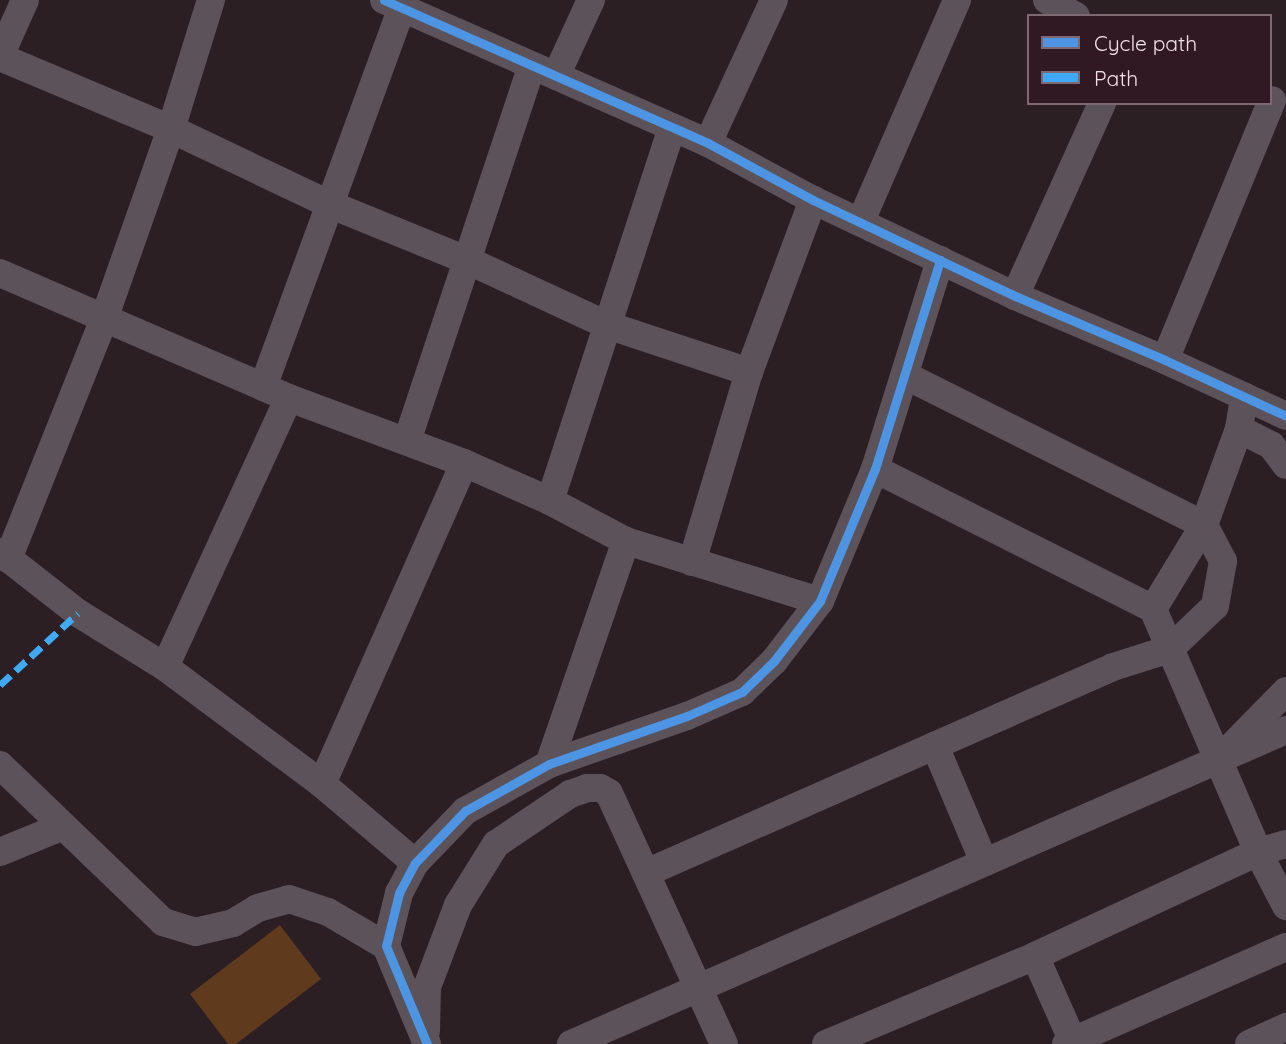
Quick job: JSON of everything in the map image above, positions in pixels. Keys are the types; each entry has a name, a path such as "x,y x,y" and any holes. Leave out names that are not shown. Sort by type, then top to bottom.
{"street":[{"path":"26,0 0,57 171,129 329,204 469,261 607,325 748,372"},
{"path":"211,0 171,129 104,318 4,555 78,613 165,667 322,784 415,863"},
{"path":"407,441 469,261 544,71 591,0"},
{"path":"708,143 774,0"},
{"path":"861,222 957,0"},
{"path":"1047,0 1072,14"},
{"path":"263,387 397,3 708,143 813,200 1015,296 1165,360 1286,416"},
{"path":"1165,360 1276,101"},
{"path":"1015,296 1101,105"},
{"path":"550,501 672,128"},
{"path":"692,562 748,372 813,200"},
{"path":"427,1043 386,946 399,893 415,863 465,811 549,764 687,716 742,692 774,661 820,601 875,469 940,260"},
{"path":"0,273 289,398 464,463 550,501 626,541 820,601"},
{"path":"646,873 1113,667 1170,649 1215,606 1223,561 1204,525 904,375"},
{"path":"1153,609 1204,525 1239,429 1244,396"},
{"path":"165,667 289,398"},
{"path":"1239,429 1271,445 1286,466"},
{"path":"322,784 464,463"},
{"path":"875,469 1153,609 1258,852 1286,905"},
{"path":"549,764 626,541"},
{"path":"1219,759 1286,691"},
{"path":"571,1044 1286,730"},
{"path":"935,746 984,862"},
{"path":"0,765 61,827 163,922 195,932 233,923 258,908 289,899 328,912 386,946"},
{"path":"427,1043 427,988 458,905 496,844 570,794 587,788 600,788 609,793 724,1044"},
{"path":"0,852 61,827"},
{"path":"826,1044 1035,956 1258,852 1286,844"},
{"path":"1035,956 1071,1043 1286,947"},
{"path":"1249,1044 1286,1027"}],"shaded area":[{"path":"280,925 321,979 236,1044 228,1044 190,994"}],"marked path":[{"path":"0,685 78,613"}],"cycle path":[{"path":"384,0 708,143 813,200 1015,296 1165,360 1286,416"},
{"path":"427,1044 386,946 399,893 415,863 465,811 549,764 687,716 742,692 774,661 820,601 875,469 940,260"}]}
